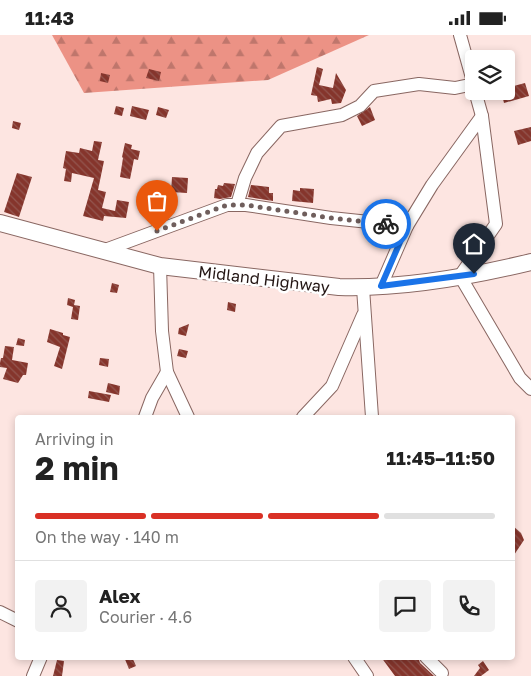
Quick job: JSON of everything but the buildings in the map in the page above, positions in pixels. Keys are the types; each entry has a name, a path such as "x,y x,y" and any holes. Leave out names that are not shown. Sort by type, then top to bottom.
{"main road":[{"name":"Midland Highway","path":"0,223 160,266 338,287 363,288 460,276 531,262"}],"street":[{"path":"460,35 465,52"},
{"path":"237,205 245,178 257,153 281,126 342,115 360,107 374,91 419,84 455,88 465,86"},
{"path":"478,100 482,116 496,224 460,276 520,379 531,389"},
{"path":"381,286 407,226 432,185 482,116"},
{"path":"105,250 227,205 407,226"},
{"path":"160,266 162,331 168,372 187,415"},
{"path":"363,288 372,415"},
{"path":"305,415 332,386 365,313"},
{"path":"146,415 152,398 168,372"},
{"path":"0,612 15,620"},
{"path":"33,676 40,660"},
{"path":"356,660 367,676"},
{"path":"429,660 442,673"}],"green space":[{"path":"52,35 369,35 268,80 84,93"}],"way so far":[{"path":"157,231 227,205 246,205 386,224"}],"route":[{"path":"386,224 407,226 381,286 474,274"}]}
